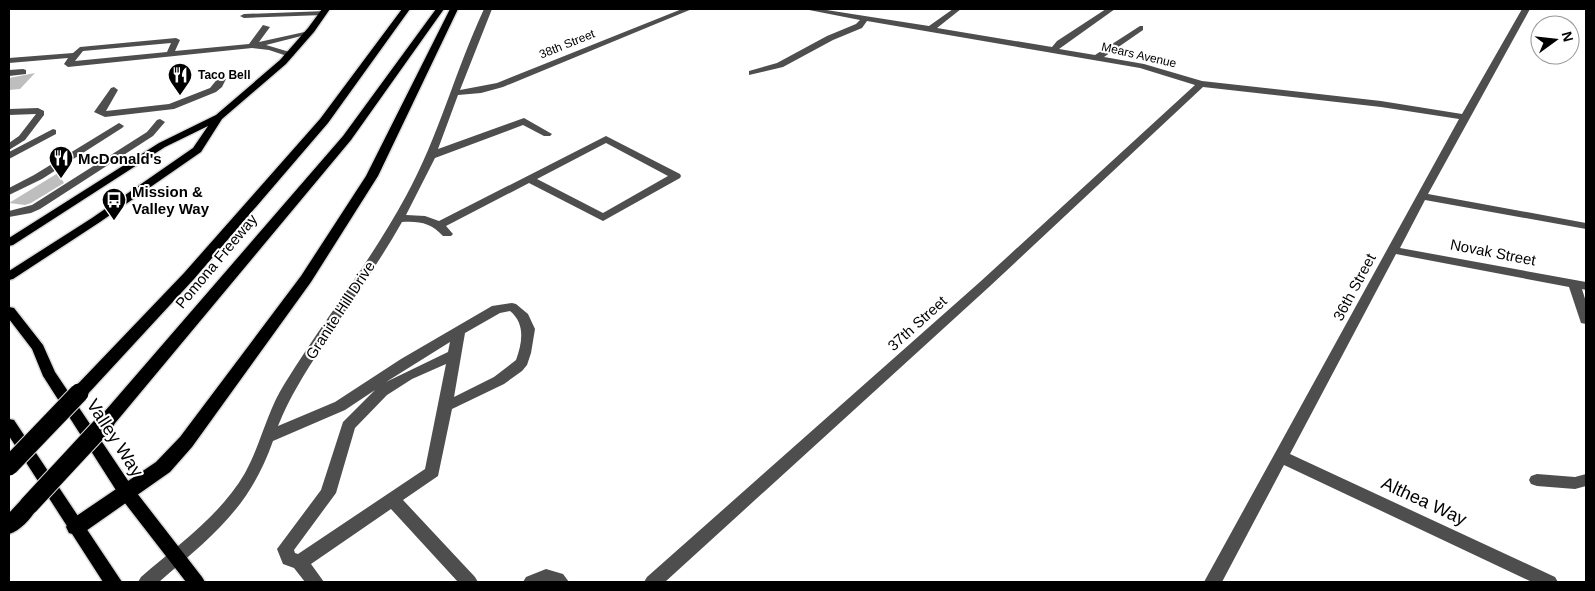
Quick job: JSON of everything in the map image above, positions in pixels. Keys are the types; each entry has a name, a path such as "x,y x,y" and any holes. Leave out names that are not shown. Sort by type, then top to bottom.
{"highway":[{"name":"Pomona Freeway","path":"9,466 189,276 317,128 406,9"},
{"name":"Pomona Freeway","path":"9,526 105,423 347,138 440,9"},
{"path":"76,527 163,467 186,442 306,278 335,237 372,176 454,9"}],"main road":[{"path":"9,276 96,220 197,150 219,117 290,54 325,11"},
{"path":"9,244 162,145 219,117"},
{"name":"Valley Way","path":"9,311 38,348 48,373 127,493 196,582"},
{"path":"9,424 113,582"}],"street":[{"name":"Granite Hill Drive","path":"147,582 204,532 240,493 251,475 288,388 398,219 430,156 488,9"},
{"name":"38th Street","path":"454,93 500,85 688,9"},
{"name":"Mears Avenue","path":"808,9 1141,66 1201,84 1381,104 1465,116"},
{"path":"930,29 957,9"},
{"path":"1054,50 1060,42 1110,9"},
{"name":"36th Street","path":"1213,582 1465,116 1526,9"},
{"path":"244,16 325,11"},
{"path":"752,73 780,65 830,38 859,26 865,19"},
{"path":"252,46 266,27"},
{"path":"1098,58 1140,28"},
{"path":"170,54 176,40 80,49 68,64 252,46 309,33"},
{"path":"252,46 270,48 290,54"},
{"path":"9,61 76,55"},
{"path":"9,73 23,72"},
{"path":"114,90 99,112 105,114 171,107 212,90 219,85 222,79"},
{"name":"37th Street","path":"653,582 985,284 1201,84"},
{"path":"9,112 38,111 40,114 22,138 9,147"},
{"path":"430,156 524,121 546,134"},
{"path":"9,221 36,207 150,134 160,122"},
{"path":"9,192 38,177 119,126"},
{"path":"9,156 53,132"},
{"path":"439,225 606,139 676,176 603,218 529,179"},
{"path":"1422,196 1586,226"},
{"path":"9,214 27,211"},
{"path":"398,219 422,218 439,225 447,234"},
{"name":"Novak Street","path":"1393,250 1580,285"},
{"path":"1580,285 1586,320"},
{"path":"267,437 340,406 382,377 497,309 512,307 524,315 529,330 522,363 508,375 468,397 445,406"},
{"path":"300,562 432,472 459,331"},
{"path":"315,582 300,562 289,559 285,549 328,493 348,426 382,391 407,376 455,354"},
{"name":"Althea Way","path":"1281,457 1549,582"},
{"path":"1538,480 1575,482 1586,480"},
{"path":"393,500 469,582"},
{"path":"532,582 543,577 556,578 560,582"}],"building":[{"path":"35,73 20,89 9,90 9,78"},
{"path":"58,173 64,183 31,203 25,205 9,203"}],"place":[{"name":"Taco Bell","path":"180,96"},
{"name":"McDonald's","path":"61,179"},
{"name":"Mission & Valley Way","path":"114,221"}]}
